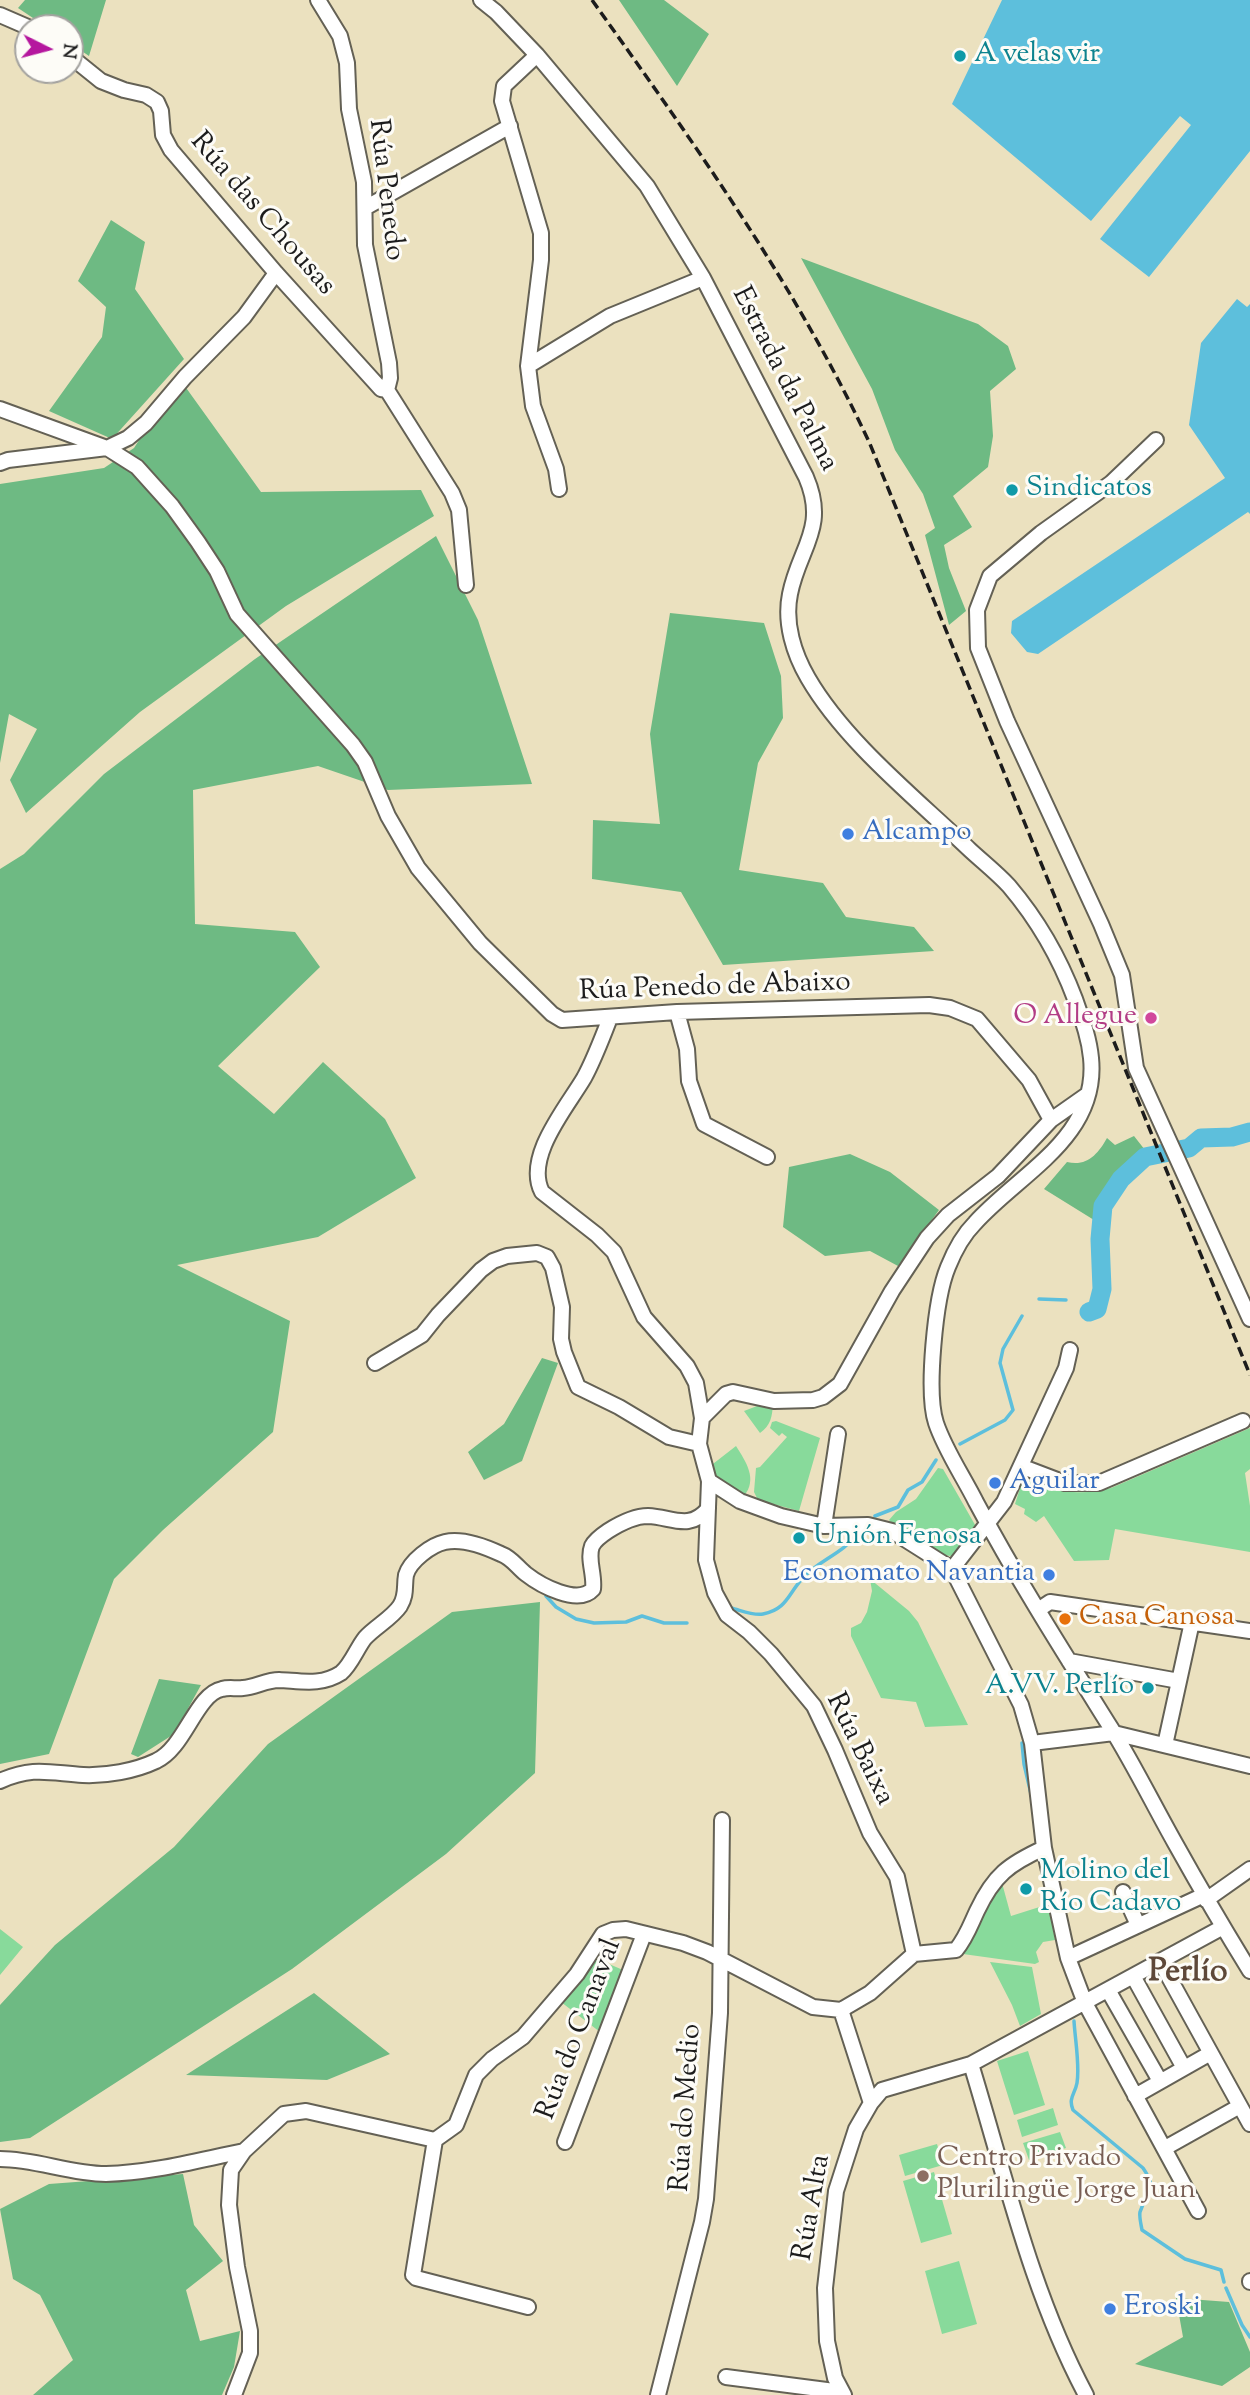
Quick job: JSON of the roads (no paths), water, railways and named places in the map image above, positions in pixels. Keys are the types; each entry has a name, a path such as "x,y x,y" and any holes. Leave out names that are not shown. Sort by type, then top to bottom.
{"street":[{"name":"Rúa Penedo","path":"318,0 340,36 347,63 349,109 364,182 365,245 389,363 390,378 387,390"},
{"name":"Estrada da Palma","path":"481,0 537,55 647,186 703,278 812,492 814,520 790,594 788,614 794,645 805,673 837,719 882,766 1008,886 1042,931 1068,981 1088,1035 1090,1092 1078,1119 1061,1143 971,1227 946,1271 937,1316 932,1407 935,1421 988,1524 1114,1733 1205,1897 1250,1971"},
{"path":"537,55 504,86 502,101 541,233 541,260 528,366 533,406 556,469 559,489"},
{"name":"Rúa das Chousas","path":"84,67 111,86 146,95 157,102 161,111 163,135 172,150 276,273 381,389 387,390 455,501 466,585"},
{"path":"365,208 510,126"},
{"path":"0,463 107,448 128,438 146,423 185,377 244,317 276,273"},
{"path":"528,366 610,316 703,278"},
{"name":"Rúa Penedo de Abaixo","path":"0,409 107,448 137,467 172,506 217,572 237,614 365,762 383,806 406,850 480,943 552,1014 562,1020 677,1012 929,1005 950,1008 966,1013 984,1026 1029,1080 1051,1120"},
{"path":"1156,440 1111,483 1041,533 990,576 977,610 978,648 1007,721 1122,975 1136,1068 1250,1319"},
{"path":"677,1012 687,1049 689,1081 704,1124 767,1157"},
{"path":"375,1363 422,1335 481,1270 494,1261 507,1256 537,1253 547,1257 553,1268 562,1307 561,1339 578,1387 619,1407 669,1437 699,1444 702,1418 696,1383 687,1366 644,1317 614,1252 597,1235 542,1192 538,1184 541,1157 555,1122 584,1078 610,1018"},
{"path":"702,1418 726,1394 733,1392 774,1401 813,1400 823,1397 840,1384 892,1291 927,1238 948,1215 998,1176 1051,1120 1090,1092"},
{"path":"952,1569 1004,1502 1023,1466 1066,1368 1070,1350"},
{"path":"1023,1466 1065,1483 1099,1483 1243,1421"},
{"path":"824,1526 838,1434"},
{"name":"Rúa Baixa","path":"699,1444 709,1481 706,1560 715,1593 727,1615 771,1654 814,1706 870,1833 897,1877 914,1954"},
{"path":"709,1481 740,1501 824,1526 868,1525 892,1531 952,1569 1021,1705 1032,1743 1044,1848 1068,1958 1086,2003 1198,2211"},
{"path":"0,1781 36,1770 84,1775 135,1768 167,1754 190,1725 204,1700 221,1689 244,1688 276,1680 324,1681 343,1671 377,1625 399,1608 405,1594 406,1577 415,1560 445,1542 458,1541 502,1554 546,1587 565,1594 583,1595 593,1589 595,1578 591,1548 594,1542 609,1530 629,1520 646,1516 687,1522 701,1517 708,1509"},
{"path":"1038,1610 1050,1602 1250,1631"},
{"path":"1165,1745 1192,1622"},
{"path":"1069,1661 1179,1681"},
{"path":"1032,1743 1114,1733 1250,1766"},
{"name":"Rúa do Medio","path":"658,2395 706,2199 720,2012 722,1820"},
{"path":"528,2307 413,2275 435,2140 456,2125 476,2075 492,2059 523,2037 577,1974 603,1934 626,1929 683,1944 707,1952 813,2007 841,2010 870,1993 914,1954 956,1950 965,1940 993,1882 1015,1861 1044,1848"},
{"path":"1068,1958 1205,1897 1250,1869"},
{"path":"1123,1892 1138,1925"},
{"path":"871,2103 882,2090 971,2064 1223,1927"},
{"name":"Rúa do Canaval","path":"565,2142 644,1934"},
{"path":"1160,1961 1250,2124"},
{"path":"1133,1976 1184,2068"},
{"path":"1108,1990 1160,2081"},
{"path":"841,2010 871,2103"},
{"path":"1135,2096 1209,2054"},
{"path":"971,2064 1041,2292 1058,2339 1086,2395"},
{"name":"Rúa Alta","path":"843,2394 835,2378 827,2341 825,2300 828,2265 836,2191 852,2141 871,2103"},
{"path":"1165,2148 1240,2106"},
{"path":"234,2395 250,2353 250,2331 237,2267 229,2205 231,2170 244,2151 285,2114 306,2111 435,2140"},
{"path":"0,2159 17,2159 105,2174 244,2151"},
{"name":"Rúa Alta","path":"726,2376 843,2394"}],"water":[{"path":"1002,0 1250,0 1250,151 1149,277 1100,239 1191,125 1180,116 1091,221 952,104"},
{"path":"1237,299 1247,307 1250,304 1250,514 1248,512 1038,654 1027,652 1011,633 1012,621 1225,478 1189,425 1201,343"}],"waterway":[{"path":"1089,1312 1097,1309 1102,1289 1100,1239 1103,1206 1121,1179 1145,1157 1189,1148 1201,1138 1232,1137 1250,1132"},
{"path":"1039,1299 1066,1300"},
{"path":"960,1444 1005,1420 1013,1410 1000,1363 1003,1349 1022,1316"},
{"path":"875,1516 898,1507 908,1490 922,1482 936,1460"},
{"path":"731,1608 751,1614 777,1609 808,1573 845,1547 857,1534"},
{"path":"546,1596 556,1607 576,1619 594,1623 626,1622 642,1616 664,1623 687,1623"},
{"path":"1022,1743 1032,1798"},
{"path":"1074,2021 1078,2069 1072,2099 1073,2110 1143,2168 1148,2176 1151,2187 1140,2212 1142,2230 1185,2259 1221,2270 1224,2282"},
{"path":"1226,2288 1250,2337"}],"railway":[{"path":"592,0 705,161 776,271 841,385 870,444 1250,1375"}],"place":[{"name":"A velas vir","path":"960,56"},
{"name":"Sindicatos","path":"1012,490"},
{"name":"Alcampo","path":"848,834"},
{"name":"O Allegue","path":"1151,1018"},
{"name":"Aguilar","path":"995,1483"},
{"name":"Unión Fenosa","path":"799,1538"},
{"name":"Economato Navantia","path":"1049,1575"},
{"name":"Casa Canosa","path":"1065,1619"},
{"name":"A.VV. Perlío","path":"1148,1688"},
{"name":"Molino del Río Cadavo","path":"1026,1889"},
{"name":"Centro Privado Plurilingüe Jorge Juan","path":"923,2176"},
{"name":"Eroski","path":"1110,2309"}],"district":[{"name":"Perlío","path":"1188,1975"}]}
